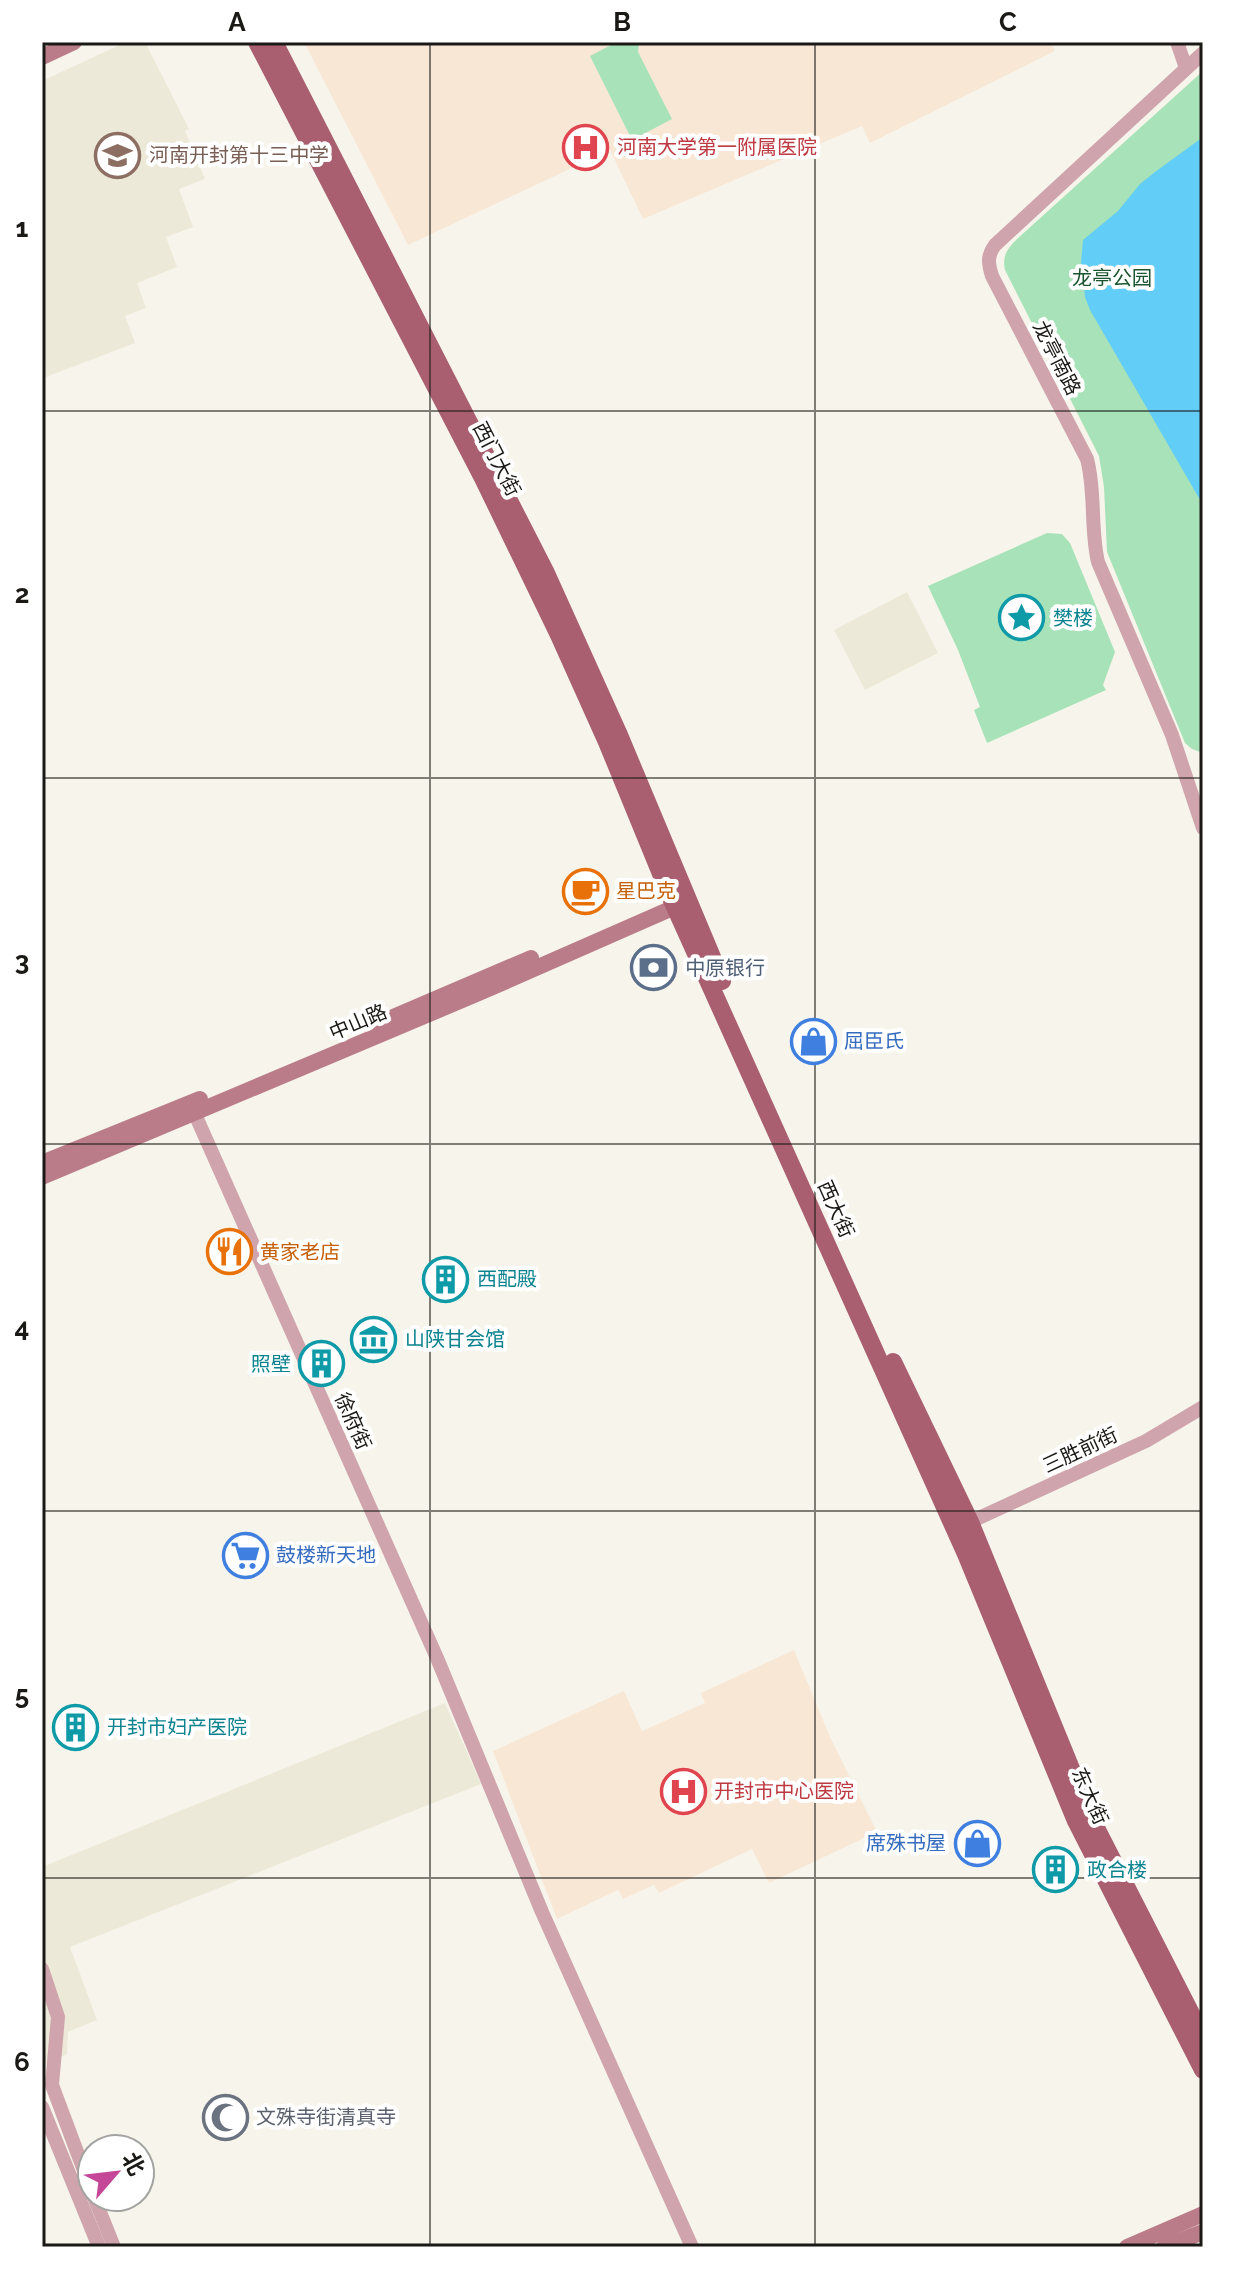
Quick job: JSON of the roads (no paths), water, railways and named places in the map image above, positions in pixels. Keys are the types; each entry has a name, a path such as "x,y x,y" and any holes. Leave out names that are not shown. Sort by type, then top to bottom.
{"main road":[{"path":"42,57 74,42"},
{"name":"西门大街","path":"257,42 526,565 679,900"},
{"name":"西门大街","path":"274,42 545,571 619,735 679,900"},
{"name":"中山路","path":"42,1177 479,993 679,900"},
{"name":"中山路","path":"42,1163 679,900"},
{"name":"西大街","path":"679,900 963,1526"},
{"name":"东大街","path":"963,1526 1092,1820 1203,2037"},
{"name":"东大街","path":"963,1526 1076,1821 1203,2070"},
{"path":"1127,2247 1203,2214"},
{"path":"1164,2247 1203,2232"}],"street":[{"path":"1177,42 1186,68 1203,53"},
{"name":"龙亭南路","path":"1186,68 995,245 988,262 992,276 1087,459 1098,562 1172,735 1203,828"},
{"name":"徐府街","path":"194,1112 476,1746 542,1912 692,2247"},
{"name":"三胜前街","path":"963,1526 1146,1441 1203,1407"},
{"path":"42,1969 58,2017 51,2074 59,2108 76,2151"},
{"path":"42,2107 99,2247"},
{"path":"101,2213 114,2247"}],"water":[{"path":"1203,137 1203,505 1090,310 1085,297 1081,262 1083,240 1118,211 1140,184"}],"place":[{"name":"河南大学第一附属医院","path":"586,147"},
{"name":"河南开封第十三中学","path":"118,155"},
{"name":"樊楼","path":"1022,618"},
{"name":"星巴克","path":"585,891"},
{"name":"中原银行","path":"654,968"},
{"name":"屈臣氏","path":"813,1041"},
{"name":"黄家老店","path":"229,1252"},
{"name":"西配殿","path":"446,1279"},
{"name":"山陕甘会馆","path":"374,1339"},
{"name":"照壁","path":"322,1364"},
{"name":"鼓楼新天地","path":"245,1555"},
{"name":"开封市妇产医院","path":"76,1727"},
{"name":"开封市中心医院","path":"683,1791"},
{"name":"席殊书屋","path":"977,1843"},
{"name":"政合楼","path":"1056,1870"},
{"name":"文殊寺街清真寺","path":"225,2117"}],"park label":[{"name":"龙亭公园","path":"1112,278"}]}
